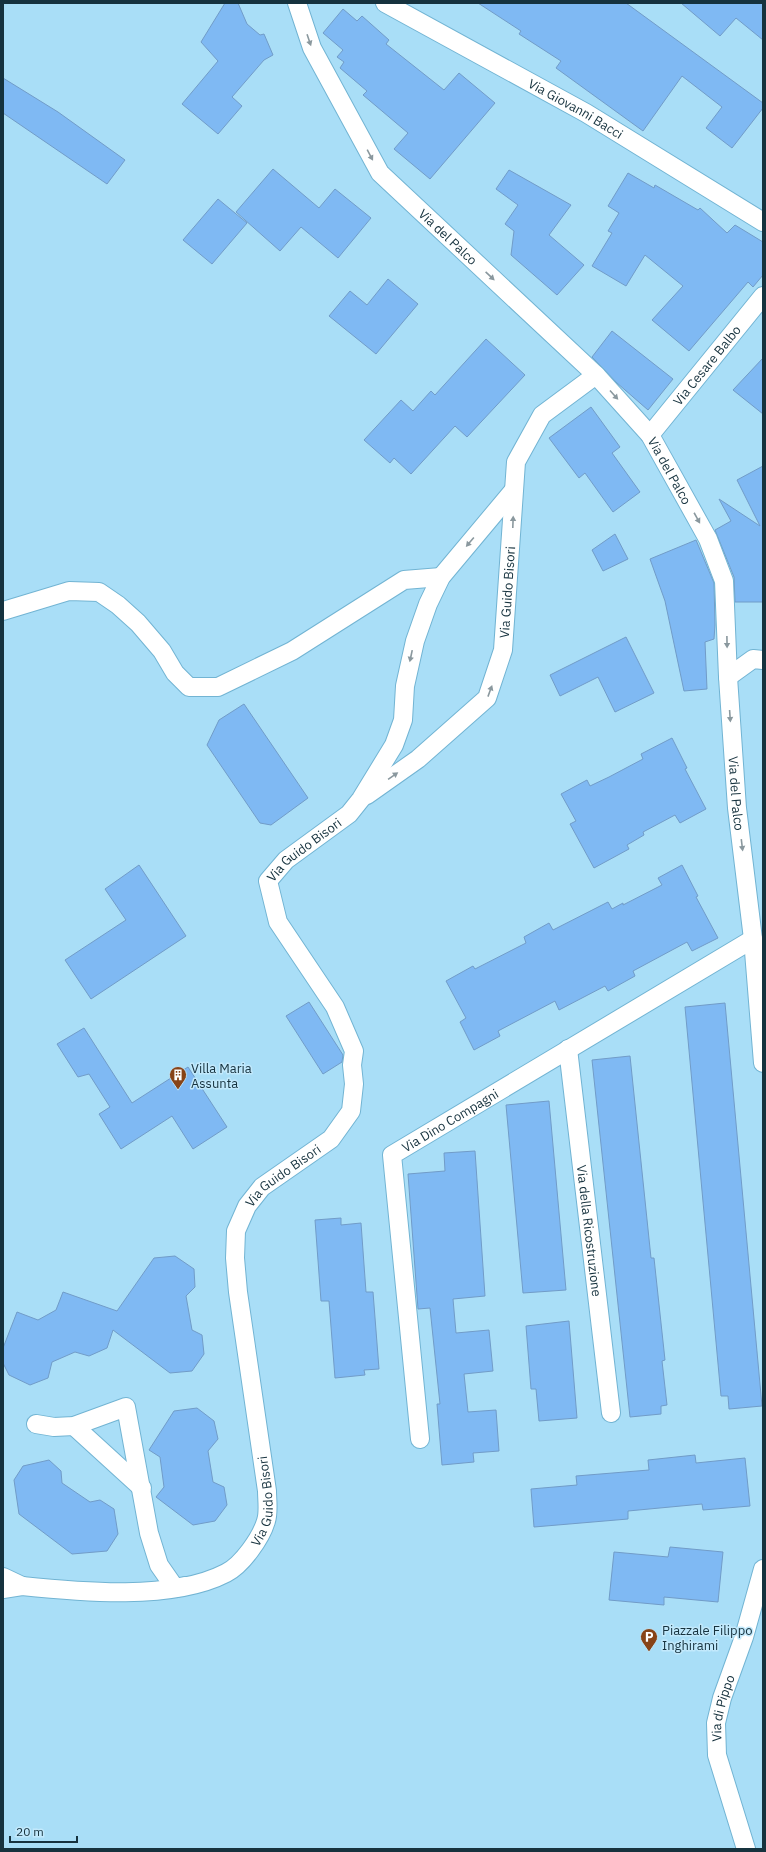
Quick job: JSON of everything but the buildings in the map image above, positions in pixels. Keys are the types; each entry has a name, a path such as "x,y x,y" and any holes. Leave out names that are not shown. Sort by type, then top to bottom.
{"street":[{"name":"Via del Palco","path":"297,3 312,48 380,173 596,375 650,435 708,539 724,581 728,677 737,808 754,939 763,1063"},
{"name":"Via Giovanni Bacci","path":"385,3 586,113 763,222"},
{"name":"Via Cesare Balbo","path":"650,435 763,296"},
{"name":"Via Guido Bisori","path":"361,799 418,759 487,698 503,650 513,524 513,490 516,462 542,415 596,375"},
{"name":"Via Guido Bisori","path":"3,1589 22,1586 71,1591 155,1591 189,1586 227,1573 251,1551 266,1521 267,1491 238,1292 235,1258 236,1231 247,1206 262,1187 331,1138 351,1111 354,1084 352,1065 354,1051 335,1006 278,922 268,881 286,860 349,814 361,799 394,745 403,720 405,686 415,641 428,604 441,578 513,490"},
{"path":"3,611 69,591 99,592 118,605 138,623 162,651 175,673 189,687 218,688 292,651 404,580 441,578"},
{"path":"728,677 752,659 763,660"},
{"name":"Via Dino Compagni","path":"420,1439 392,1155 754,939"},
{"name":"Via della Ricostruzione","path":"568,1049 611,1413"},
{"name":"Via Guido Bisori","path":"36,1424 54,1427 74,1426 126,1407 149,1533 159,1565 175,1588 189,1586"},
{"path":"74,1426 142,1488"},
{"name":"Via di Pippo","path":"746,1849 717,1755 716,1723 722,1698 744,1637 763,1569"},
{"name":"Via Guido Bisori","path":"3,1577 22,1586"}],"place":[{"name":"Villa Maria Assunta","path":"178,1090"},
{"name":"Piazzale Filippo Inghirami","path":"649,1652"}]}
